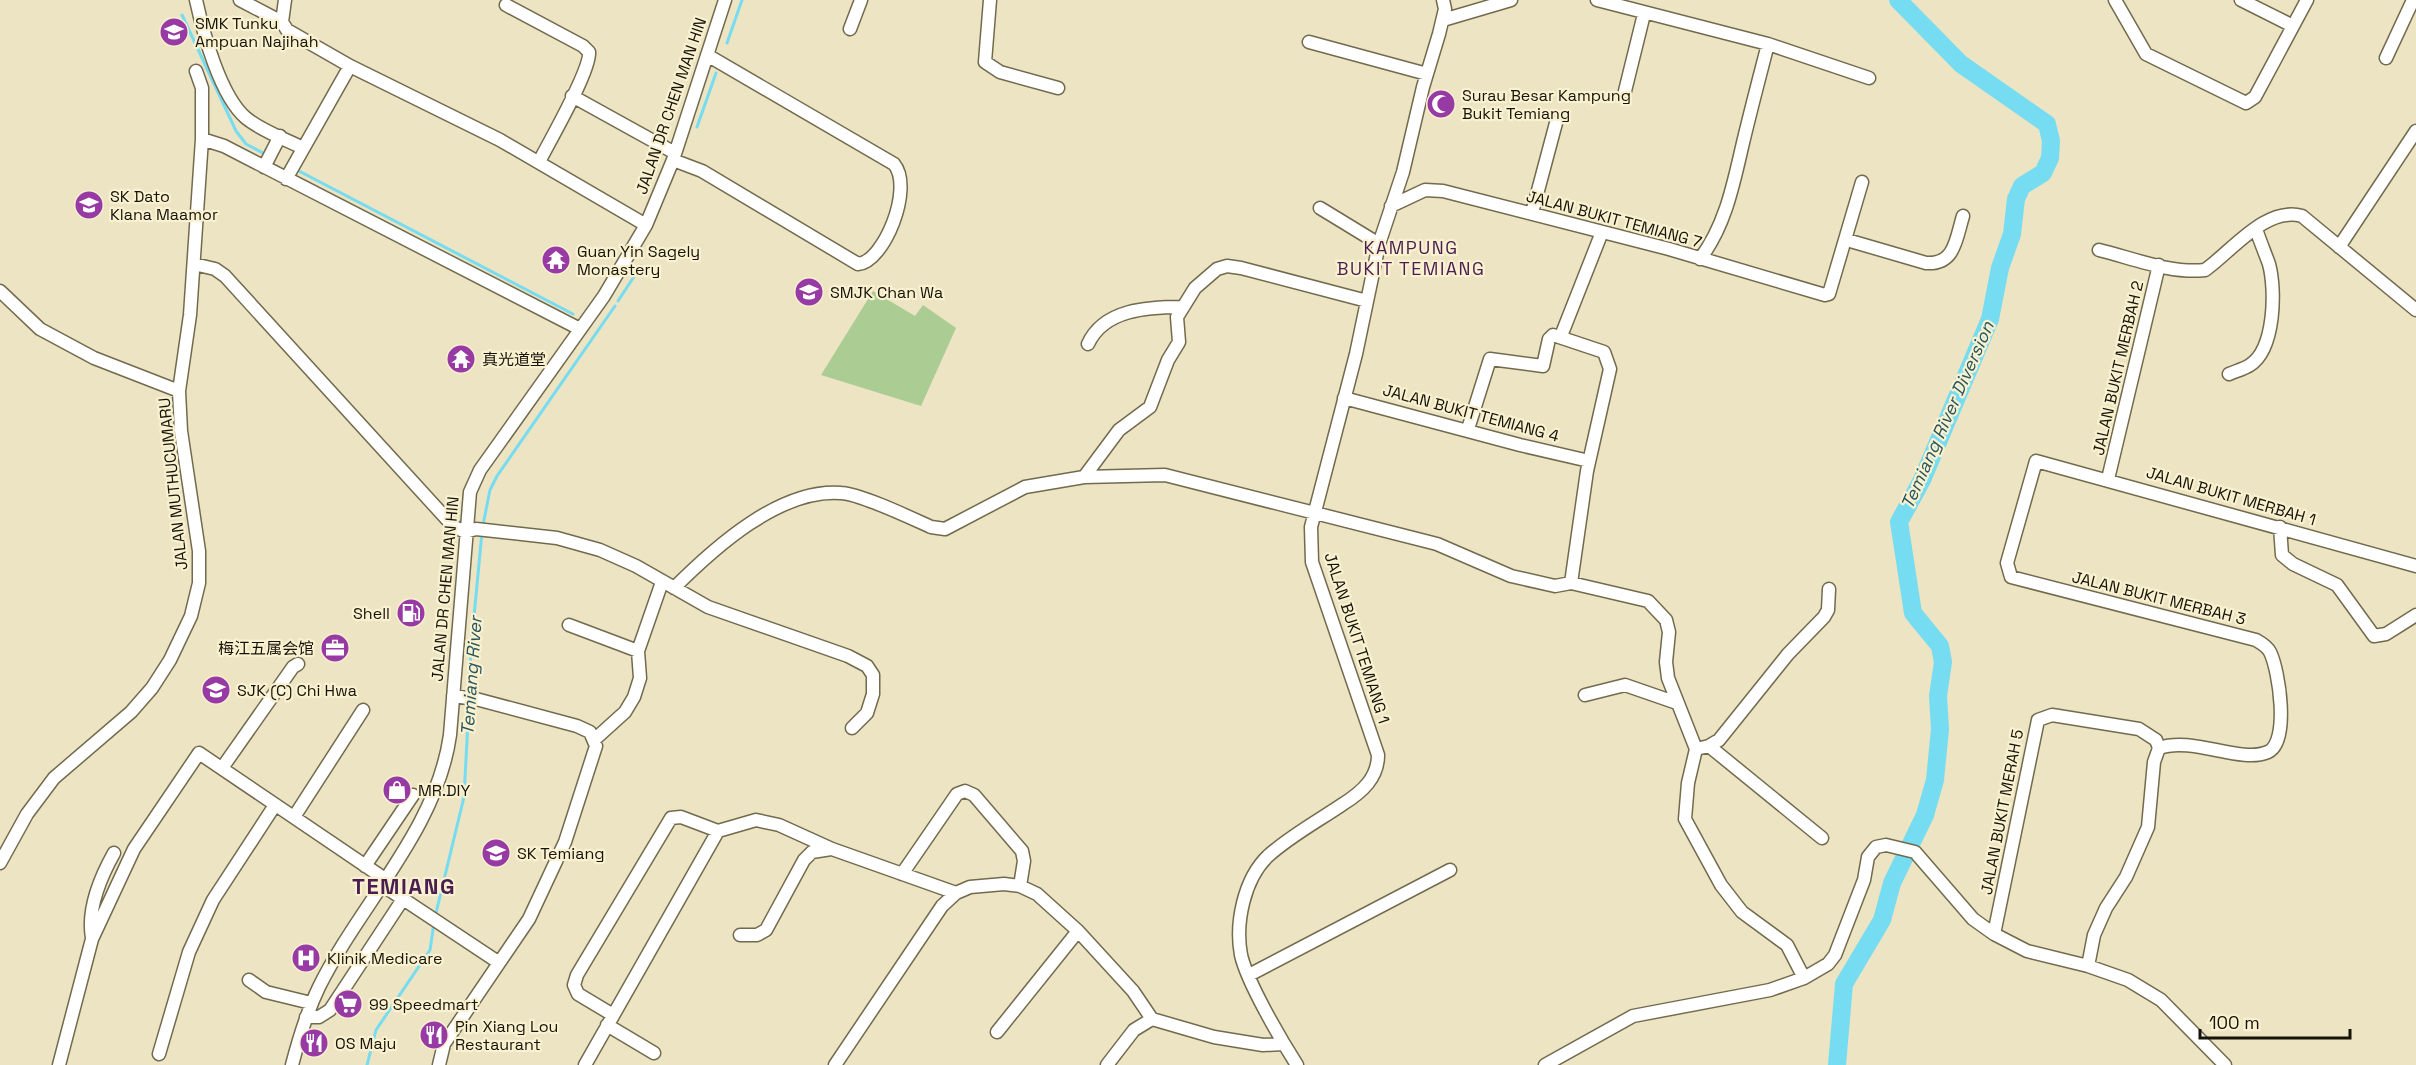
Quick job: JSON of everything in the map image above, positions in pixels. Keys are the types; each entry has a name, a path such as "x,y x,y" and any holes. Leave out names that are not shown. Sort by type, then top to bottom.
{"street":[{"path":"196,0 204,39 236,108 248,119 303,148"},
{"path":"240,0 282,22 287,30 350,66 500,140 646,225"},
{"path":"282,22 285,0"},
{"name":"JALAN DR CHEN MAN HIN","path":"292,1065 311,1004 434,796 443,772 457,697 470,531 470,492 480,470 604,296 646,225 674,156 725,0"},
{"path":"850,29 861,0"},
{"path":"990,0 983,53 985,62 1000,72 1058,88"},
{"name":"JALAN BUKIT TEMIANG 1","path":"1297,1065 1284,1044 1241,955 1239,932 1242,905 1251,880 1266,858 1352,799 1372,780 1378,768 1378,755 1312,562 1310,545 1314,514 1344,398 1379,244 1401,180 1443,20 1445,9 1443,0"},
{"path":"1443,20 1510,0"},
{"path":"1597,0 1644,14 1768,44 1869,78"},
{"path":"2115,0 2146,54 2246,103 2256,97 2307,0"},
{"path":"2241,0 2293,26"},
{"path":"2386,58 2413,0"},
{"path":"506,5 587,49 590,57 539,162"},
{"path":"1626,91 1644,14"},
{"path":"1309,42 1427,74"},
{"path":"1700,259 1712,244 1734,184 1768,44"},
{"path":"572,96 858,264 869,260 893,226 903,188 901,176 894,164 707,55"},
{"path":"285,179 350,66"},
{"name":"JALAN MUTHUCUMARU","path":"0,863 27,814 54,778 131,712 152,688 170,660 191,616 199,583 199,551 181,431 179,391 194,264 202,139 202,88 196,70"},
{"path":"1532,213 1556,123"},
{"path":"2339,247 2416,131"},
{"path":"264,167 280,136"},
{"path":"202,139 224,146 580,329"},
{"path":"1401,180 1425,190"},
{"path":"1862,182 1847,240 1926,263 1938,264 1946,260 1952,252 1963,216"},
{"path":"1391,206 1425,190"},
{"name":"JALAN BUKIT TEMIANG 7","path":"1425,190 1443,190 1532,213 1821,295 1829,294 1847,240"},
{"path":"1320,208 1379,244"},
{"path":"2099,250 2194,272 2205,270 2265,220 2290,213 2302,216 2416,310"},
{"path":"2229,374 2252,364 2264,350 2269,337 2272,291 2270,266 2256,229"},
{"path":"1561,336 1602,232"},
{"path":"194,264 215,269 225,276 453,526 470,531 491,530 557,538 600,550 718,611 848,656 867,666 873,675 873,694 867,713 852,728"},
{"name":"JALAN BUKIT MERBAH 2","path":"2108,479 2159,265"},
{"path":"1084,477 1119,430 1150,407 1168,360 1179,342 1177,317 1204,277 1227,266 1272,275 1367,302"},
{"path":"0,291 40,329 94,358 179,391"},
{"path":"1088,344 1095,330 1107,319 1137,310 1182,307"},
{"path":"1468,429 1490,359 1543,366 1551,336 1561,336 1604,352 1610,369 1576,531 1571,583"},
{"name":"JALAN BUKIT TEMIANG 4","path":"1344,398 1589,461"},
{"name":"JALAN BUKIT MERBAH 1","path":"2036,461 2108,479 2416,566"},
{"name":"JALAN BUKIT MERBAH 3","path":"2036,461 2007,563 2011,577 2256,640 2269,649 2275,664 2282,722 2280,739 2271,751 2256,755 2173,743 2159,748"},
{"path":"674,588 733,534 786,506 820,493 843,493 932,527 945,529 1024,487 1084,477 1165,475 1437,544 1511,576 1555,586 1571,583 1648,601 1660,611 1669,632 1666,668 1677,703 1696,749 1685,799 1685,819 1694,839 1728,894 1742,912 1787,945 1804,978"},
{"path":"2280,527 2282,555 2293,564 2337,585 2374,636 2386,634 2416,615"},
{"path":"594,740 625,712 634,697 640,678 638,651 662,582"},
{"path":"1696,749 1709,746 1719,740 1788,654 1824,617 1828,610 1829,589"},
{"path":"569,625 638,651"},
{"path":"222,768 293,667 298,664"},
{"path":"1584,695 1611,686 1625,685 1677,703"},
{"path":"439,1065 444,1044 529,919 565,842 593,756 594,740 590,732 577,726 476,699 457,697"},
{"path":"294,817 363,710"},
{"name":"JALAN BUKIT MERAH 5","path":"1994,934 2038,720 2052,715 2139,729 2156,740 2159,748"},
{"path":"1709,746 1822,838"},
{"path":"2088,966 2094,935 2126,877 2148,827 2154,762 2159,748"},
{"path":"59,1065 92,939 134,849 199,753 365,866 403,899 498,962"},
{"path":"902,874 957,794 964,791 974,795 1022,851 1024,861 1020,886"},
{"path":"365,866 414,795"},
{"path":"159,1054 193,942 213,900 275,804"},
{"path":"654,1053 578,994 574,985 670,818 681,817 718,831 756,820 779,825 832,849 956,893"},
{"path":"585,1065 718,831"},
{"path":"1545,1065 1632,1016 1770,990 1804,978 1828,964 1835,955 1872,852 1876,847 1887,845 1915,852 1973,919 1994,934 2027,951 2088,966 2128,980 2161,1000 2226,1065"},
{"path":"740,935 757,935 766,930 804,860 812,852 832,849"},
{"path":"92,939 90,927 93,910 104,871 114,854"},
{"path":"1249,975 1450,870"},
{"path":"835,1065 942,906 956,893 987,885 1020,886 1037,894 1078,932 1133,991 1152,1019 1214,1037 1263,1045 1284,1044"},
{"path":"306,1017 319,1017 330,1010 403,899"},
{"path":"997,1032 1078,932"},
{"path":"249,980 266,992 311,1004"},
{"path":"1107,1065 1134,1030 1152,1019"}],"green space":[{"path":"873,291 915,316 923,305 956,328 921,406 821,375"}],"waterway":[{"name":"Temiang River","path":"727,43 742,0"},
{"name":"Temiang River Diversion","path":"1837,1065 1844,984 1882,920 1892,883 1925,815 1935,780 1940,729 1938,696 1943,662 1940,646 1913,613 1899,522 1922,480 1990,319 2000,268 2012,234 2016,199 2022,186 2043,173 2050,158 2051,141 2047,124 1961,64 1898,0"},
{"path":"182,15 236,131 246,144 263,153"},
{"name":"Temiang River","path":"697,127 716,73"},
{"path":"297,170 573,314"},
{"name":"Temiang River","path":"618,301 641,266"},
{"name":"Temiang River","path":"483,525 490,490 497,476 615,306"},
{"name":"Temiang River","path":"469,695 482,532"},
{"name":"Temiang River","path":"435,917 464,797 469,702"},
{"name":"Temiang River","path":"367,1065 376,1030 430,950 434,923"}],"place":[{"name":"SMK Tunku Ampuan Najihah","path":"174,32"},
{"name":"Surau Besar Kampung Bukit Temiang","path":"1441,104"},
{"name":"SK Dato Klana Maamor","path":"89,205"},
{"name":"Guan Yin Sagely Monastery","path":"556,260"},
{"name":"SMJK Chan Wa","path":"809,292"},
{"name":"真光道堂","path":"461,359"},
{"name":"Shell","path":"411,613"},
{"name":"梅江五属会馆","path":"335,648"},
{"name":"SJK (C) Chi Hwa","path":"216,690"},
{"name":"MR.DIY","path":"397,790"},
{"name":"SK Temiang","path":"496,853"},
{"name":"Klinik Medicare","path":"306,958"},
{"name":"99 Speedmart","path":"348,1004"},
{"name":"Pin Xiang Lou Restaurant","path":"434,1035"},
{"name":"OS Maju","path":"314,1043"}],"district":[{"name":"KAMPUNG BUKIT TEMIANG","path":"1411,257"},
{"name":"TEMIANG","path":"404,886"}]}
